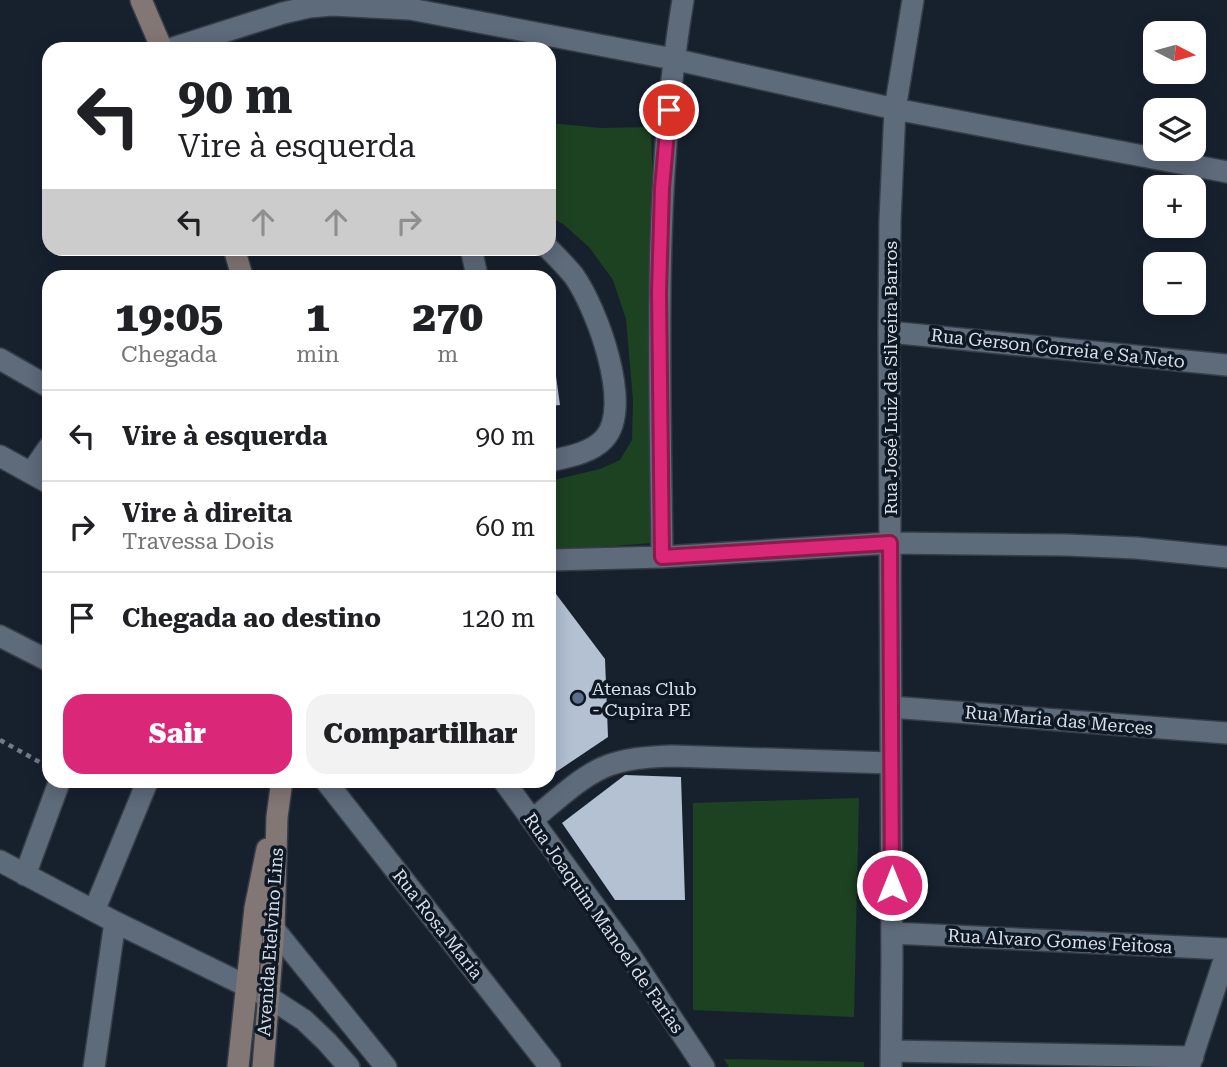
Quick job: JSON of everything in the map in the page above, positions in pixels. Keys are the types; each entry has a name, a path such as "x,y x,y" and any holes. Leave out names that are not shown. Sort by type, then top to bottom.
{"main road":[{"path":"141,0 159,42"},
{"name":"Avenida Etelvino Lins","path":"262,1067 274,929 277,817 281,788"},
{"name":"Avenida Etelvino Lins","path":"238,1067 261,876 277,817"}],"street":[{"path":"662,557 659,292 662,188 673,59 682,0"},
{"name":"Rua José Luiz da Silveira Barros","path":"891,1059 890,220 895,109 913,0"},
{"path":"192,42 309,7 408,4 895,109 1227,172"},
{"path":"556,255 575,277 594,312 612,372 616,406 611,429 604,439 580,453 556,459"},
{"name":"Rua Gerson Correia e Sa Neto","path":"889,332 1227,365"},
{"path":"0,359 42,383"},
{"path":"0,456 40,478"},
{"path":"556,560 662,557 890,543 1067,545 1227,556"},
{"path":"0,635 42,657"},
{"name":"Rua Maria das Merces","path":"891,707 1227,733"},
{"path":"532,820 600,769 620,761 645,757 891,763"},
{"path":"25,875 57,788"},
{"path":"94,911 145,788"},
{"name":"Rua Rosa Maria","path":"331,788 550,1067"},
{"name":"Rua Joaquim Manoel de Farias","path":"509,788 628,952 704,1067"},
{"path":"0,861 115,922 267,996 304,1020 349,1067"},
{"path":"94,1067 115,922"},
{"path":"274,929 386,1067"},
{"name":"Rua Alvaro Gomes Feitosa","path":"892,933 1227,950"},
{"path":"891,1059 1191,1062 1227,950"}],"path":[{"path":"0,740 42,763"}],"green space":[{"path":"556,124 600,128 651,127 655,265 652,543 556,551 556,480 600,469 620,460 632,440 633,400 626,319 613,280 589,247 556,220"},
{"path":"859,798 854,1017 693,1010 693,803"},
{"path":"724,1059 864,1062 864,1067 729,1067"}],"building":[{"path":"556,376 560,405 556,405"},
{"name":"Atenas Club - Cupira PE","path":"556,594 605,659 608,737 556,772"},
{"path":"625,775 681,777 685,900 615,900 562,823"}],"place":[{"name":"Atenas Club - Cupira PE","path":"578,698"}],"route":[{"path":"669,110 662,188 659,292 662,557 890,543 892,885"}]}
